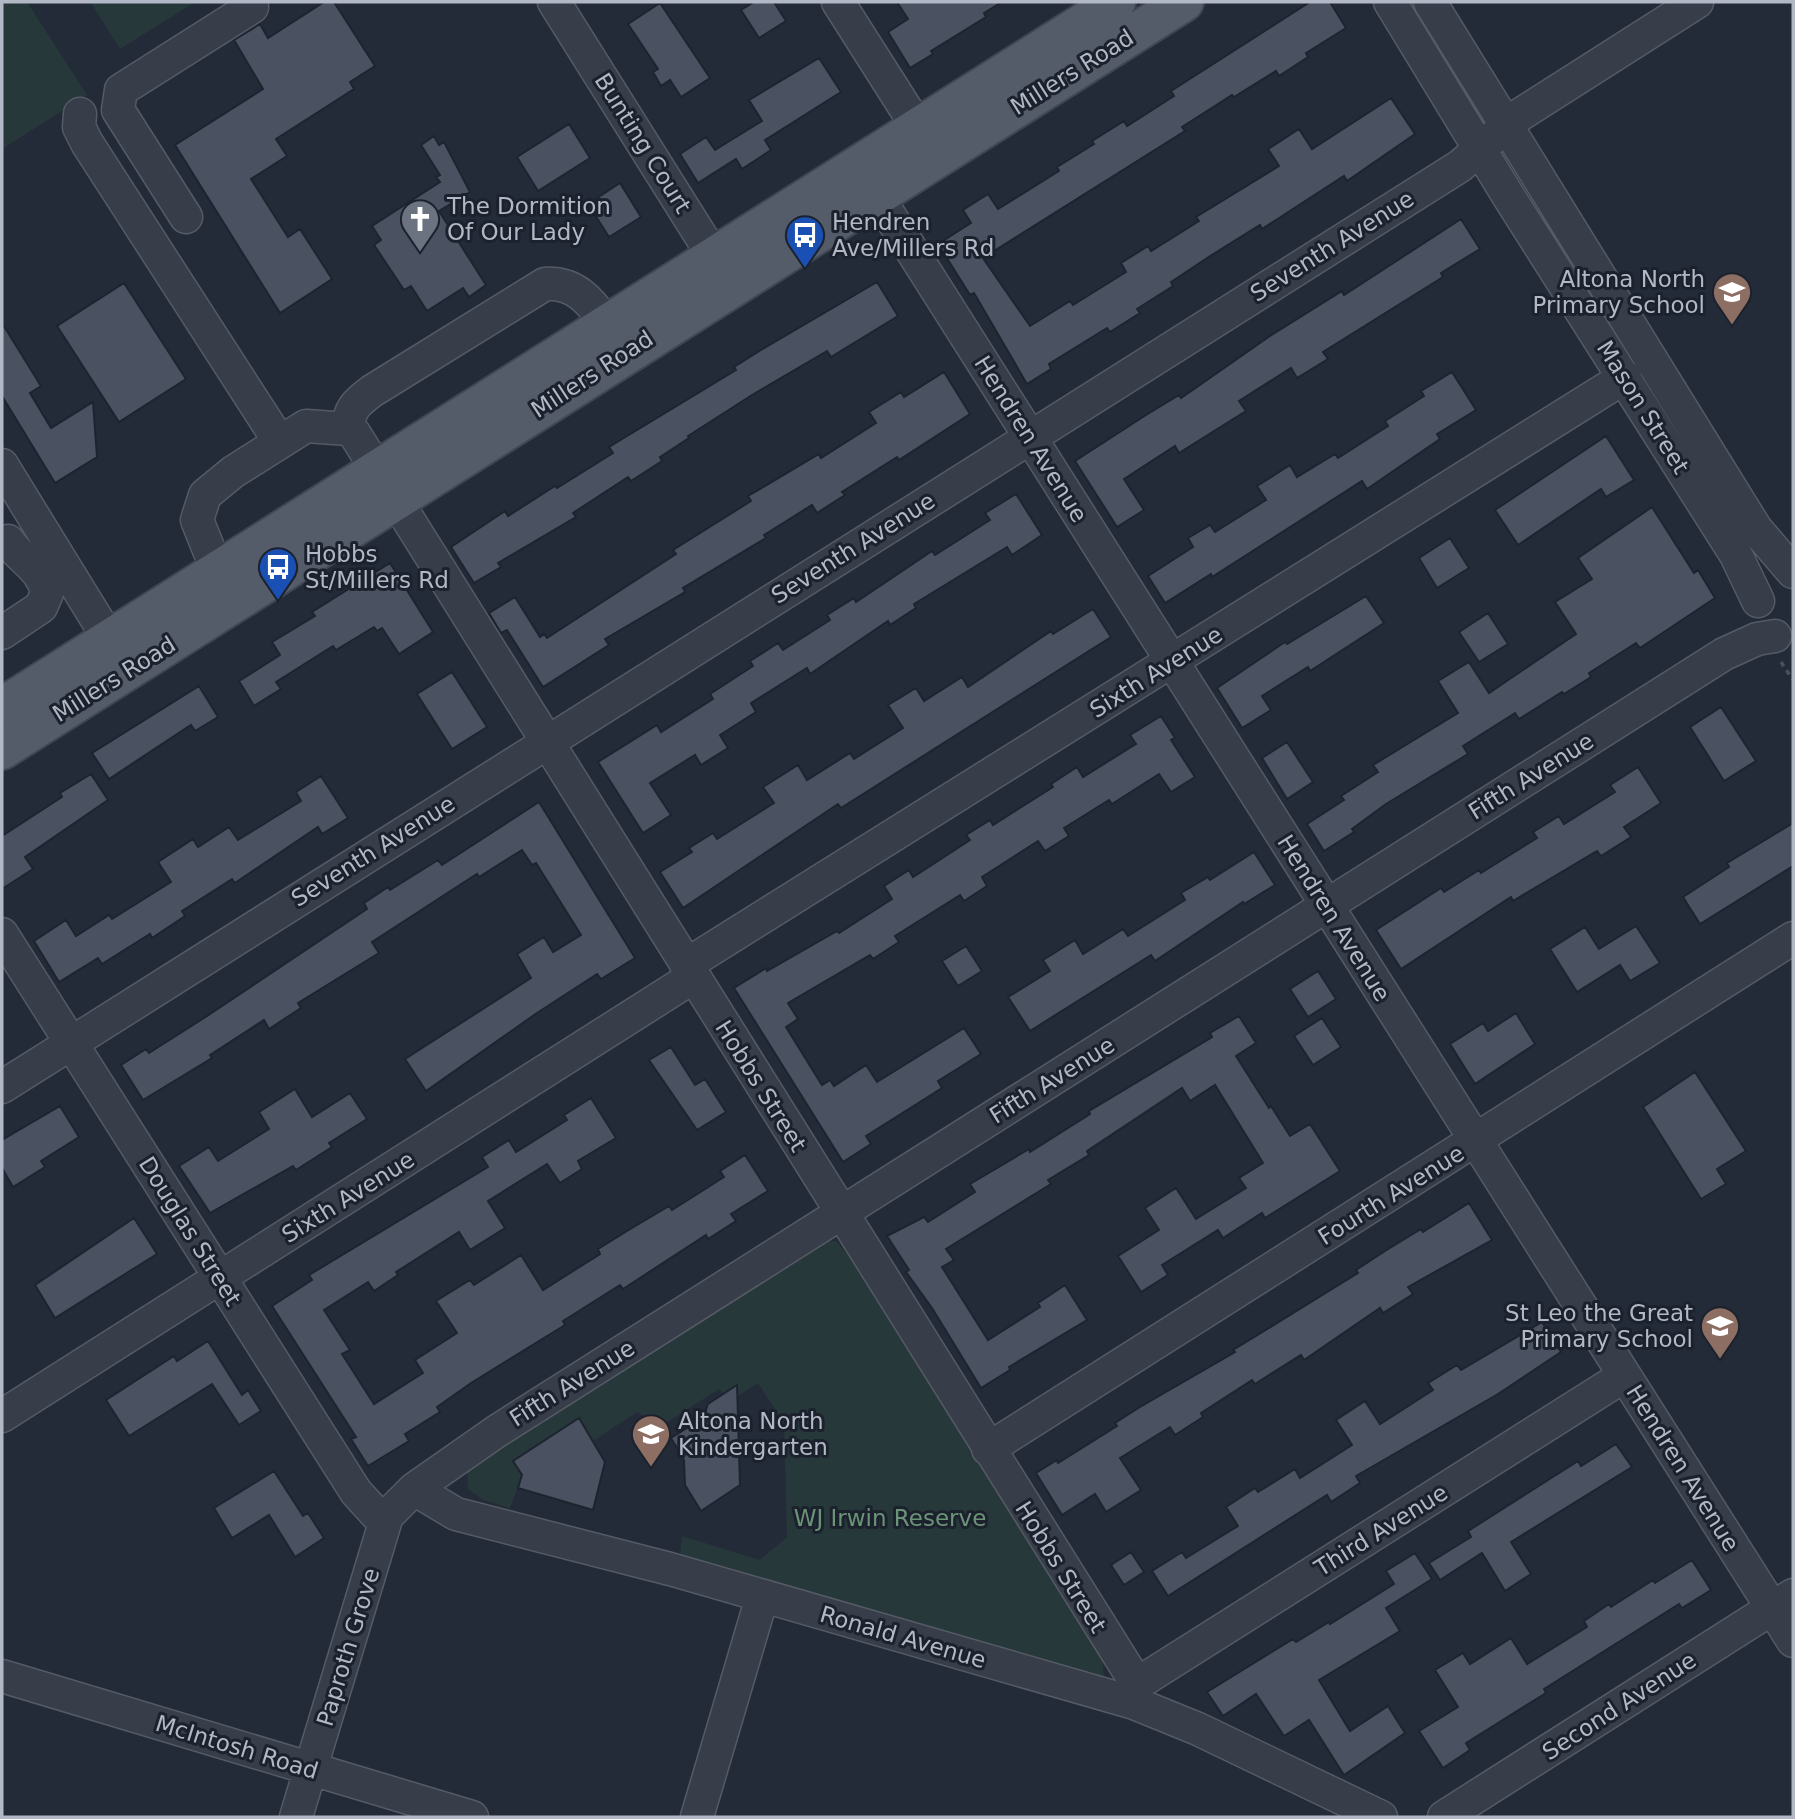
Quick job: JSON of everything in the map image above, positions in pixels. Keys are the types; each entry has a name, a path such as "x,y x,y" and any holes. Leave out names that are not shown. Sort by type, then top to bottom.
{"main road":[{"name":"Millers Road","path":"2,707 217,570 388,484 723,270 918,128 1116,2"},
{"name":"Millers Road","path":"2,750 388,484 606,323 723,270 876,194 1185,2"}],"street":[{"name":"Bunting Court","path":"554,2 723,270"},
{"path":"838,2 918,128"},
{"name":"Mason Street","path":"1390,2 1480,150 1736,555 1766,630 1787,641"},
{"name":"Mason Street","path":"1430,2 1756,529 1793,574"},
{"name":"Seventh Avenue","path":"2,1087 1460,166 1506,124 1697,2"},
{"path":"186,218 118,110 121,90 252,7"},
{"path":"80,114 79,127 87,143 279,441"},
{"name":"Hendren Avenue","path":"876,194 1624,1376 1783,1601 1793,1641"},
{"path":"217,570 197,520 205,495 279,441 315,424 348,429 348,414 354,404 545,284 557,283 574,288 606,323"},
{"name":"Sixth Avenue","path":"2,1416 220,1278 689,971 1625,376"},
{"name":"Hobbs Street","path":"348,429 388,484 988,1449 1135,1693"},
{"path":"2,465 109,639"},
{"path":"2,633 34,612 44,600 46,586 33,565 12,547"},
{"name":"Fifth Avenue","path":"1724,654 1750,629 1768,583 1793,574"},
{"name":"Fifth Avenue","path":"387,1516 414,1489 497,1431 1724,654 1757,639 1787,641"},
{"name":"Douglas Street","path":"2,934 356,1492 376,1514 387,1516"},
{"name":"Fourth Avenue","path":"988,1449 1793,938"},
{"name":"Third Avenue","path":"1135,1693 1624,1376"},
{"name":"Ronald Avenue","path":"414,1489 456,1514 670,1569 762,1597 1135,1693 1198,1729 1381,1817"},
{"name":"Paproth Grove","path":"296,1817 387,1516"},
{"path":"696,1817 762,1597"},
{"name":"Second Avenue","path":"1444,1817 1783,1601"},
{"name":"McIntosh Road","path":"2,1676 472,1817"}],"green space":[{"path":"2,2 27,2 87,95 2,149"},
{"path":"195,2 120,49 91,3"},
{"name":"WJ Irwin Reserve","path":"823,1239 837,1242 847,1254 1102,1658 1104,1677 1097,1683 680,1559 682,1536 760,1560 787,1537 784,1423 758,1383 738,1396 733,1389 724,1394 719,1389 660,1427 637,1412 593,1441 579,1418 514,1461 522,1475 510,1508 483,1500 468,1489 467,1467"}],"building":[{"path":"324,2 334,2 375,66 350,82 354,89 276,139 287,156 251,179 288,237 300,229 332,279 280,313 175,145 263,89 234,40 260,24 268,38"},
{"path":"754,2 774,2 786,21 759,38 741,10"},
{"path":"897,2 1002,2 984,13 986,17 931,51 933,54 910,68 888,32 908,19"},
{"path":"1310,2 1330,2 1346,28 1306,53 1308,57 1279,76 1276,71 1234,97 1232,95 1182,127 1185,131 983,258 1030,326 1070,301 1073,305 1126,272 1121,263 1148,246 1151,251 1199,221 1196,217 1279,166 1268,149 1299,129 1312,149 1391,98 1415,134 1347,181 1344,176 1262,229 1260,225 1207,258 1171,282 1173,286 1137,309 1140,313 1110,332 1107,328 1049,364 1051,369 1027,384 974,293 970,295 938,244 971,223 963,210 988,194 998,209 1059,171 1057,167 1094,144 1092,141 1124,121 1127,126 1174,96 1171,91"},
{"path":"660,3 710,78 681,97 670,80 661,86 653,72 658,69 628,24"},
{"path":"819,58 841,92 765,140 771,150 742,169 736,159 698,183 680,154 706,137 715,150 762,121 749,100"},
{"path":"569,124 590,158 538,191 517,157"},
{"name":"The Dormition Of Our Lady","path":"434,136 439,145 444,142 470,192 439,211 486,285 469,297 463,288 427,311 411,286 404,290 374,245 381,240 372,226 440,182 436,177 440,175 421,145"},
{"path":"620,183 641,217 609,237 588,204"},
{"path":"1461,219 1480,249 1441,273 1443,277 1323,352 1328,359 1297,378 1291,368 1239,401 1246,411 1179,453 1175,446 1124,479 1144,510 1117,527 1075,461 1179,395 1181,398 1270,336 1342,291 1344,295"},
{"path":"877,282 898,316 831,357 827,351 752,395 688,436 689,438 660,457 662,461 631,481 628,477 573,513 576,517 498,563 501,567 474,583 451,547 505,511 508,516 555,486 557,488 613,453 609,447 736,370 734,367 761,350"},
{"path":"124,283 186,379 119,422 57,326"},
{"path":"2,323 41,386 30,393 51,428 93,402 97,457 55,483 2,396"},
{"path":"944,372 970,414 899,460 897,457 842,492 845,495 817,513 812,505 764,535 766,538 683,588 685,592 605,639 609,645 543,687 507,630 501,633 489,613 515,597 540,637 544,634 547,638 676,554 673,550 751,501 748,496 819,454 821,458 876,423 869,412 901,392 904,397"},
{"path":"1452,372 1476,410 1437,434 1440,439 1367,489 1362,481 1212,577 1211,574 1165,603 1148,576 1193,547 1188,538 1210,525 1215,532 1266,500 1257,486 1290,465 1297,477 1335,454 1338,458 1388,426 1385,421 1424,396 1421,391"},
{"path":"1606,436 1634,480 1606,497 1601,489 1518,545 1495,510"},
{"path":"1016,494 1042,535 1012,555 1007,547 914,604 916,608 890,625 888,621 810,674 807,668 751,703 756,712 720,735 728,748 701,765 695,755 650,783 671,815 643,833 598,762 657,725 661,732 713,699 710,694 753,666 750,661 778,643 783,650 830,620 827,615 854,598 856,602 932,551 935,555 990,520 985,513"},
{"path":"1652,507 1694,573 1698,570 1715,598 1640,648 1636,643 1589,673 1591,677 1564,694 1562,692 1519,719 1515,713 1463,746 1468,754 1386,804 1352,829 1354,832 1324,851 1307,824 1344,800 1341,796 1378,772 1373,765 1458,713 1438,681 1469,662 1489,693 1576,634 1555,602 1592,579 1578,558"},
{"path":"1450,538 1469,568 1437,588 1419,558"},
{"path":"390,563 433,632 399,654 382,628 377,631 374,627 336,650 333,646 276,682 281,689 254,706 239,681 280,655 272,642 315,616 312,612"},
{"path":"1366,596 1384,623 1310,671 1308,667 1262,696 1271,710 1242,728 1217,688 1285,642 1287,644"},
{"path":"1093,609 1111,637 841,808 838,804 683,908 660,872 692,852 689,848 713,833 717,839 774,803 763,787 798,765 807,780 850,753 854,759 903,728 888,705 916,688 924,701 962,677 968,687 1051,631 1053,634"},
{"path":"1488,613 1508,644 1479,662 1459,632"},
{"path":"452,672 487,727 452,749 417,694"},
{"path":"199,686 218,717 195,731 191,725 109,779 92,753"},
{"path":"1721,707 1756,761 1724,781 1690,727"},
{"path":"1161,716 1175,738 1171,740 1195,777 1171,792 1159,774 1112,804 1109,800 1064,828 1069,836 1045,851 1038,841 982,877 987,886 964,901 960,895 895,936 899,942 873,959 870,955 788,1003 798,1019 786,1027 822,1085 830,1080 834,1086 866,1065 877,1082 964,1028 981,1054 938,1081 942,1088 866,1136 871,1144 843,1162 734,988 766,968 767,971 837,931 839,933 892,899 884,886 909,870 913,877 970,840 966,835 990,820 993,825 1053,787 1051,784 1077,767 1083,777 1136,744 1130,735"},
{"path":"1287,742 1313,782 1287,799 1262,758"},
{"path":"1638,767 1661,803 1624,827 1631,837 1601,856 1597,851 1513,901 1511,897 1401,969 1376,930 1441,888 1444,892 1479,870 1481,873 1537,838 1533,832 1559,816 1564,824 1615,792 1610,785"},
{"path":"91,774 108,800 25,857 33,869 2,889 2,836 62,797 60,793"},
{"path":"321,776 348,818 322,834 318,827 235,883 232,879 182,911 185,916 152,938 150,934 102,964 98,958 59,982 34,941 66,920 76,936 109,915 112,919 171,882 158,862 193,839 198,847 229,827 238,840 301,801 296,792"},
{"path":"539,802 635,958 601,979 597,974 426,1091 405,1059 531,978 517,954 544,937 553,952 581,935 536,863 532,865 522,850 479,877 477,874 372,942 379,953 298,1003 301,1008 269,1029 264,1020 210,1055 212,1058 143,1100 121,1065 146,1049 149,1053 204,1018 367,909 364,903 388,887 390,890 438,860 442,865"},
{"path":"1793,823 1793,866 1700,924 1683,897 1729,867 1727,863"},
{"path":"1254,852 1275,885 1244,904 1243,902 1155,961 1151,955 1030,1031 1008,997 1050,971 1043,960 1075,940 1083,954 1123,929 1128,936 1185,900 1181,893 1208,877 1210,880"},
{"path":"1636,926 1660,963 1630,981 1620,965 1577,992 1550,949 1585,927 1599,949"},
{"path":"966,946 982,971 958,986 942,961"},
{"path":"1318,971 1336,999 1308,1017 1290,989"},
{"path":"1516,1013 1535,1044 1475,1084 1450,1044 1483,1023 1488,1031"},
{"path":"1239,1016 1256,1043 1236,1056 1269,1108 1271,1106 1290,1136 1310,1124 1340,1171 1265,1218 1262,1213 1223,1238 1218,1230 1162,1265 1168,1275 1141,1292 1118,1256 1159,1230 1145,1208 1176,1188 1196,1219 1246,1188 1239,1178 1263,1163 1215,1085 1190,1101 1182,1088 1087,1151 1089,1155 1048,1180 1051,1184 946,1249 954,1260 942,1267 988,1340 1040,1307 1038,1303 1065,1285 1087,1320 1009,1367 1010,1370 981,1388 932,1308 906,1272 909,1270 887,1236 924,1217 928,1222 975,1192 970,1184 1029,1149 1030,1152 1090,1114 1089,1111 1212,1037 1210,1033"},
{"path":"1322,1018 1341,1047 1313,1065 1294,1036"},
{"path":"671,1047 695,1085 705,1079 726,1112 697,1130 649,1060"},
{"path":"1695,1072 1746,1151 1717,1169 1726,1184 1701,1199 1643,1107"},
{"path":"295,1089 312,1117 350,1093 367,1119 329,1143 332,1147 296,1170 293,1166 210,1213 179,1166 209,1147 218,1161 269,1129 259,1112"},
{"path":"591,1098 616,1138 578,1161 582,1169 560,1183 547,1164 488,1201 505,1228 470,1250 459,1232 396,1272 398,1275 374,1291 368,1282 324,1310 350,1350 342,1354 374,1404 423,1373 415,1360 457,1333 436,1301 470,1280 474,1285 521,1255 543,1290 600,1254 598,1249 669,1206 672,1210 724,1177 720,1171 745,1155 768,1191 731,1214 736,1221 708,1239 706,1235 623,1289 620,1285 563,1321 565,1325 471,1383 437,1407 440,1412 405,1434 409,1441 368,1466 351,1439 356,1437 272,1306 312,1280 309,1275 488,1167 482,1157 509,1140 516,1152 567,1120 564,1115"},
{"path":"60,1106 79,1137 41,1161 45,1167 13,1187 2,1168 2,1140"},
{"path":"1469,1203 1492,1240 1408,1287 1413,1294 1383,1313 1380,1308 1304,1360 1301,1355 1255,1384 1252,1380 1201,1413 1203,1417 1175,1435 1170,1427 1120,1458 1141,1490 1106,1512 1095,1494 1062,1515 1036,1473 1057,1460 1058,1463 1117,1426 1115,1423 1140,1407 1235,1352 1233,1350 1358,1273 1356,1270 1385,1251 1421,1229 1423,1232"},
{"path":"134,1218 157,1254 55,1318 35,1285"},
{"path":"1542,1322 1561,1352 1498,1394 1356,1476 1360,1483 1331,1502 1327,1495 1168,1596 1152,1571 1182,1552 1186,1558 1238,1526 1226,1507 1255,1488 1258,1492 1295,1469 1300,1478 1352,1445 1336,1420 1365,1401 1380,1424 1433,1390 1428,1383 1457,1365 1461,1370"},
{"path":"208,1341 242,1395 248,1390 261,1411 239,1425 212,1384 129,1436 106,1400 174,1356 177,1361"},
{"path":"737,1385 740,1485 701,1511 685,1485 684,1460 671,1438 703,1418 708,1404"},
{"path":"579,1418 605,1462 593,1510 518,1488 522,1475 513,1461"},
{"path":"1616,1444 1632,1467 1511,1542 1531,1574 1505,1591 1482,1553 1440,1580 1429,1563 1471,1537 1468,1531 1578,1461 1581,1466"},
{"path":"274,1471 303,1516 308,1513 324,1538 295,1557 269,1515 232,1538 214,1508"},
{"path":"1131,1552 1144,1572 1124,1585 1111,1565"},
{"path":"1415,1553 1432,1579 1386,1608 1400,1631 1319,1680 1350,1731 1388,1706 1405,1733 1344,1775 1309,1720 1284,1736 1256,1694 1223,1716 1207,1692 1293,1639 1296,1642 1329,1622 1330,1624 1394,1584 1386,1571"},
{"path":"1692,1560 1711,1590 1682,1608 1679,1604 1544,1689 1546,1693 1466,1743 1470,1750 1443,1768 1419,1731 1458,1707 1435,1670 1463,1653 1470,1664 1511,1638 1527,1664 1587,1627 1584,1621 1609,1604 1611,1607 1653,1580 1655,1583"}],"place":[{"name":"The Dormition Of Our Lady","path":"420,253"},
{"name":"Hendren Ave/Millers Rd","path":"805,269"},
{"name":"Altona North Primary School","path":"1732,326"},
{"name":"Hobbs St/Millers Rd","path":"278,601"},
{"name":"St Leo the Great Primary School","path":"1720,1360"},
{"name":"Altona North Kindergarten","path":"651,1468"}]}
